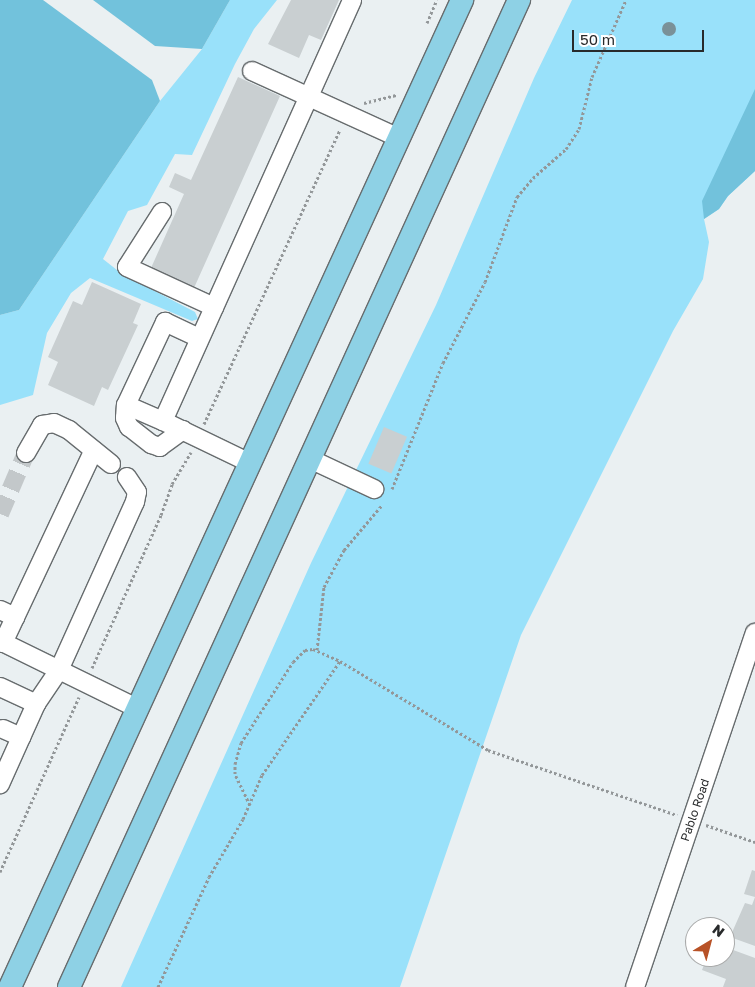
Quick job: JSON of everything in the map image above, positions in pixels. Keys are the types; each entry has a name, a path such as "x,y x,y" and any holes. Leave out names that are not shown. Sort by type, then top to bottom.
{"main road":[{"path":"10,987 462,0"},
{"path":"69,987 519,0"}],"street":[{"path":"163,421 352,0"},
{"path":"252,71 399,138"},
{"path":"162,212 127,267 214,307"},
{"path":"183,430 160,447 151,444 129,427 125,418 126,405 165,322 200,338"},
{"path":"126,405 183,430 250,463"},
{"path":"26,453 42,425 54,423 111,464"},
{"path":"94,450 8,613 2,642 138,708"},
{"path":"310,459 383,494"},
{"path":"0,784 4,763 21,737 36,704 59,670 136,502 137,492 127,477"},
{"name":"Pablo Road","path":"635,987 755,633"},
{"path":"0,687 36,704"},
{"path":"3,729 21,737"}],"path":[{"path":"317,650 321,597 327,580 344,550 407,458 443,363 485,282 517,197 533,178 566,149 579,130 592,77 626,0"},
{"path":"250,805 236,774 235,764 241,744 293,662 305,650 317,650 340,661 488,750 755,842"},
{"path":"158,987 209,877 250,805 272,759 340,661"}],"shaded area":[{"path":"0,0 43,0 152,80 160,101 19,310 0,315"},
{"path":"93,0 230,0 202,49 155,46"},
{"path":"230,0 277,0 254,29 235,64 192,155 175,154 147,205 128,211 103,259 122,274 195,312 198,319 192,321 90,278 71,293 47,333 33,395 0,405 0,315 19,310 160,101 202,49"},
{"path":"572,0 755,0 755,171 728,196 719,209 704,219 709,242 703,279 673,331 521,635 400,987 121,987 311,563 436,305 534,78"},
{"path":"755,89 755,171 728,196 719,209 704,219 702,201"}],"building":[{"path":"291,0 339,0 321,40 309,35 299,58 268,44"},
{"path":"238,77 280,96 194,288 151,268 184,194 169,187 175,173 191,180"},
{"path":"92,282 141,304 133,323 138,325 108,390 102,387 94,406 48,385 58,362 48,357 73,301 82,305"},
{"path":"384,427 407,437 391,474 368,464"},
{"path":"752,870 755,871 755,897 744,894"},
{"path":"755,897 755,946 735,939 735,926 745,903 752,905"},
{"path":"735,951 755,958 755,987 723,987 726,979 702,970 703,967 735,967"}],"tunnel":[{"path":"0,514 26,453"}]}
